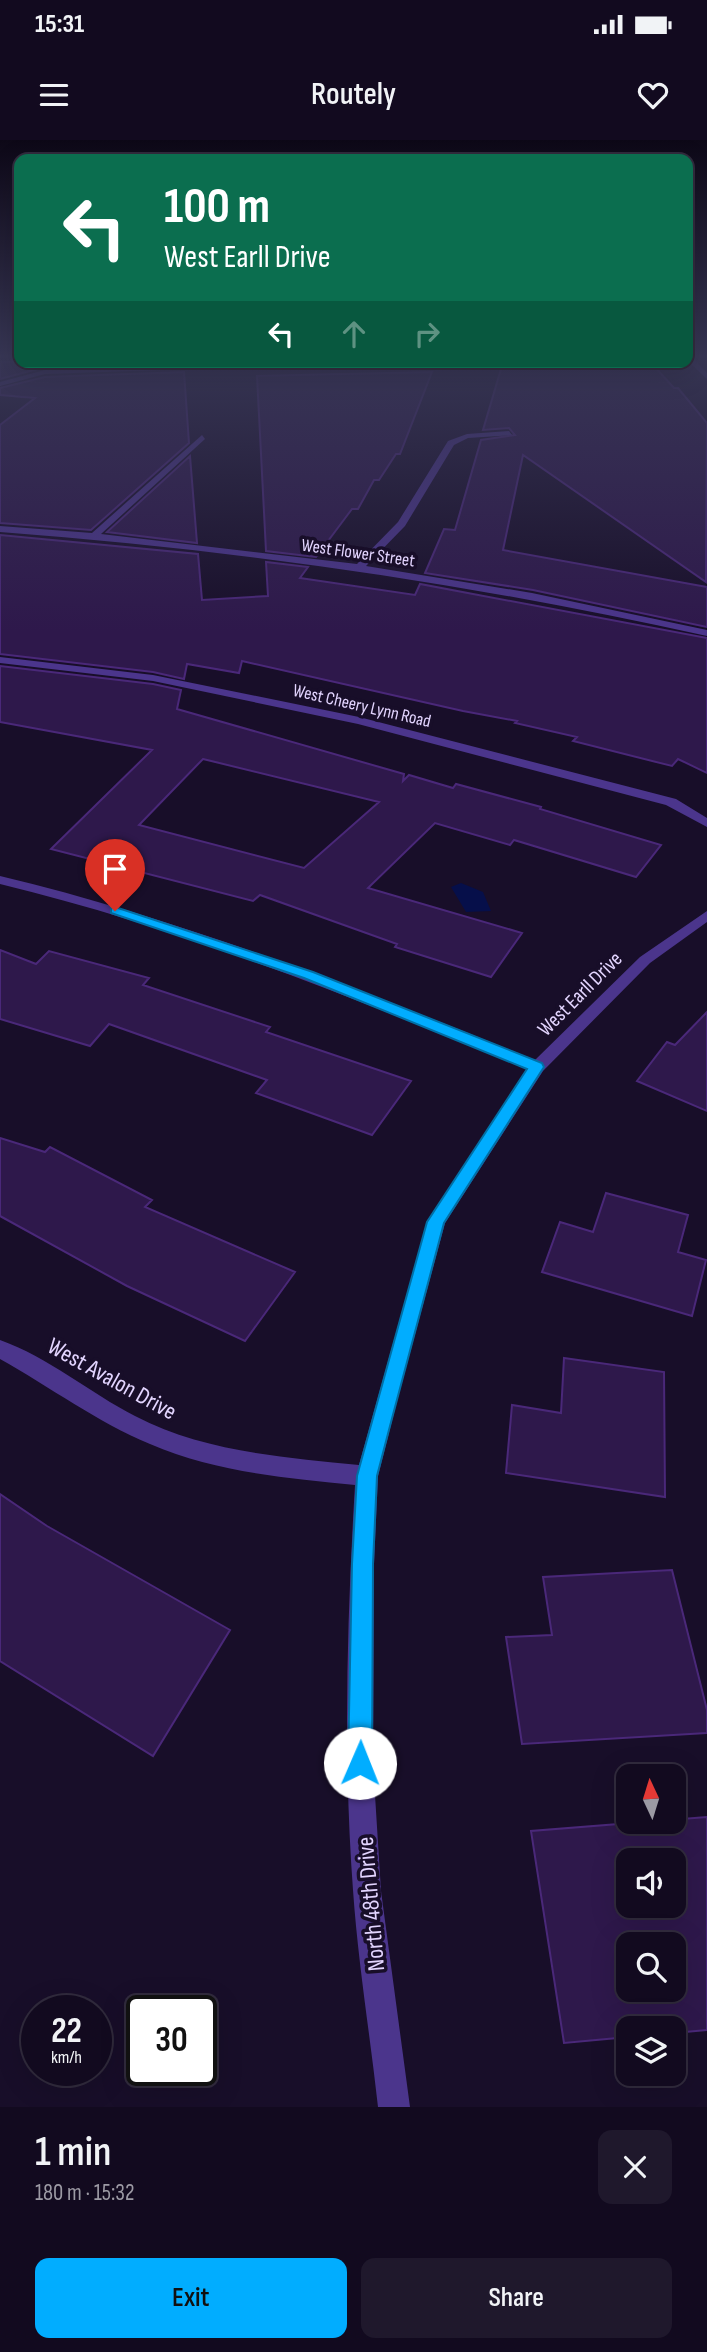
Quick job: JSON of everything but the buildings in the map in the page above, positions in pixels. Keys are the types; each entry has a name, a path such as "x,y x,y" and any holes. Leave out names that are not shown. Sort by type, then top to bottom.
{"street":[{"path":"95,535 190,448"},
{"path":"358,568 402,524 448,448"},
{"name":"West Flower Street","path":"0,529 95,535 358,568 586,605 707,633"},
{"name":"West Cheery Lynn Road","path":"0,660 153,678 359,721 671,802 707,823"},
{"name":"West Earll Drive","path":"0,880 67,894 309,975 537,1067 645,960 707,915"},
{"name":"North 48th Drive","path":"394,2107 367,1891 360,1763 362,1564 367,1476 436,1222 537,1067"},
{"name":"West Avalon Drive","path":"0,1349 130,1425 181,1446 239,1463 367,1476"}],"shaded area":[{"path":"461,883 483,892 491,911 466,912 451,887"}],"route":[{"path":"115,911 309,975 537,1067 436,1222 367,1476 362,1564 360,1763"}]}
